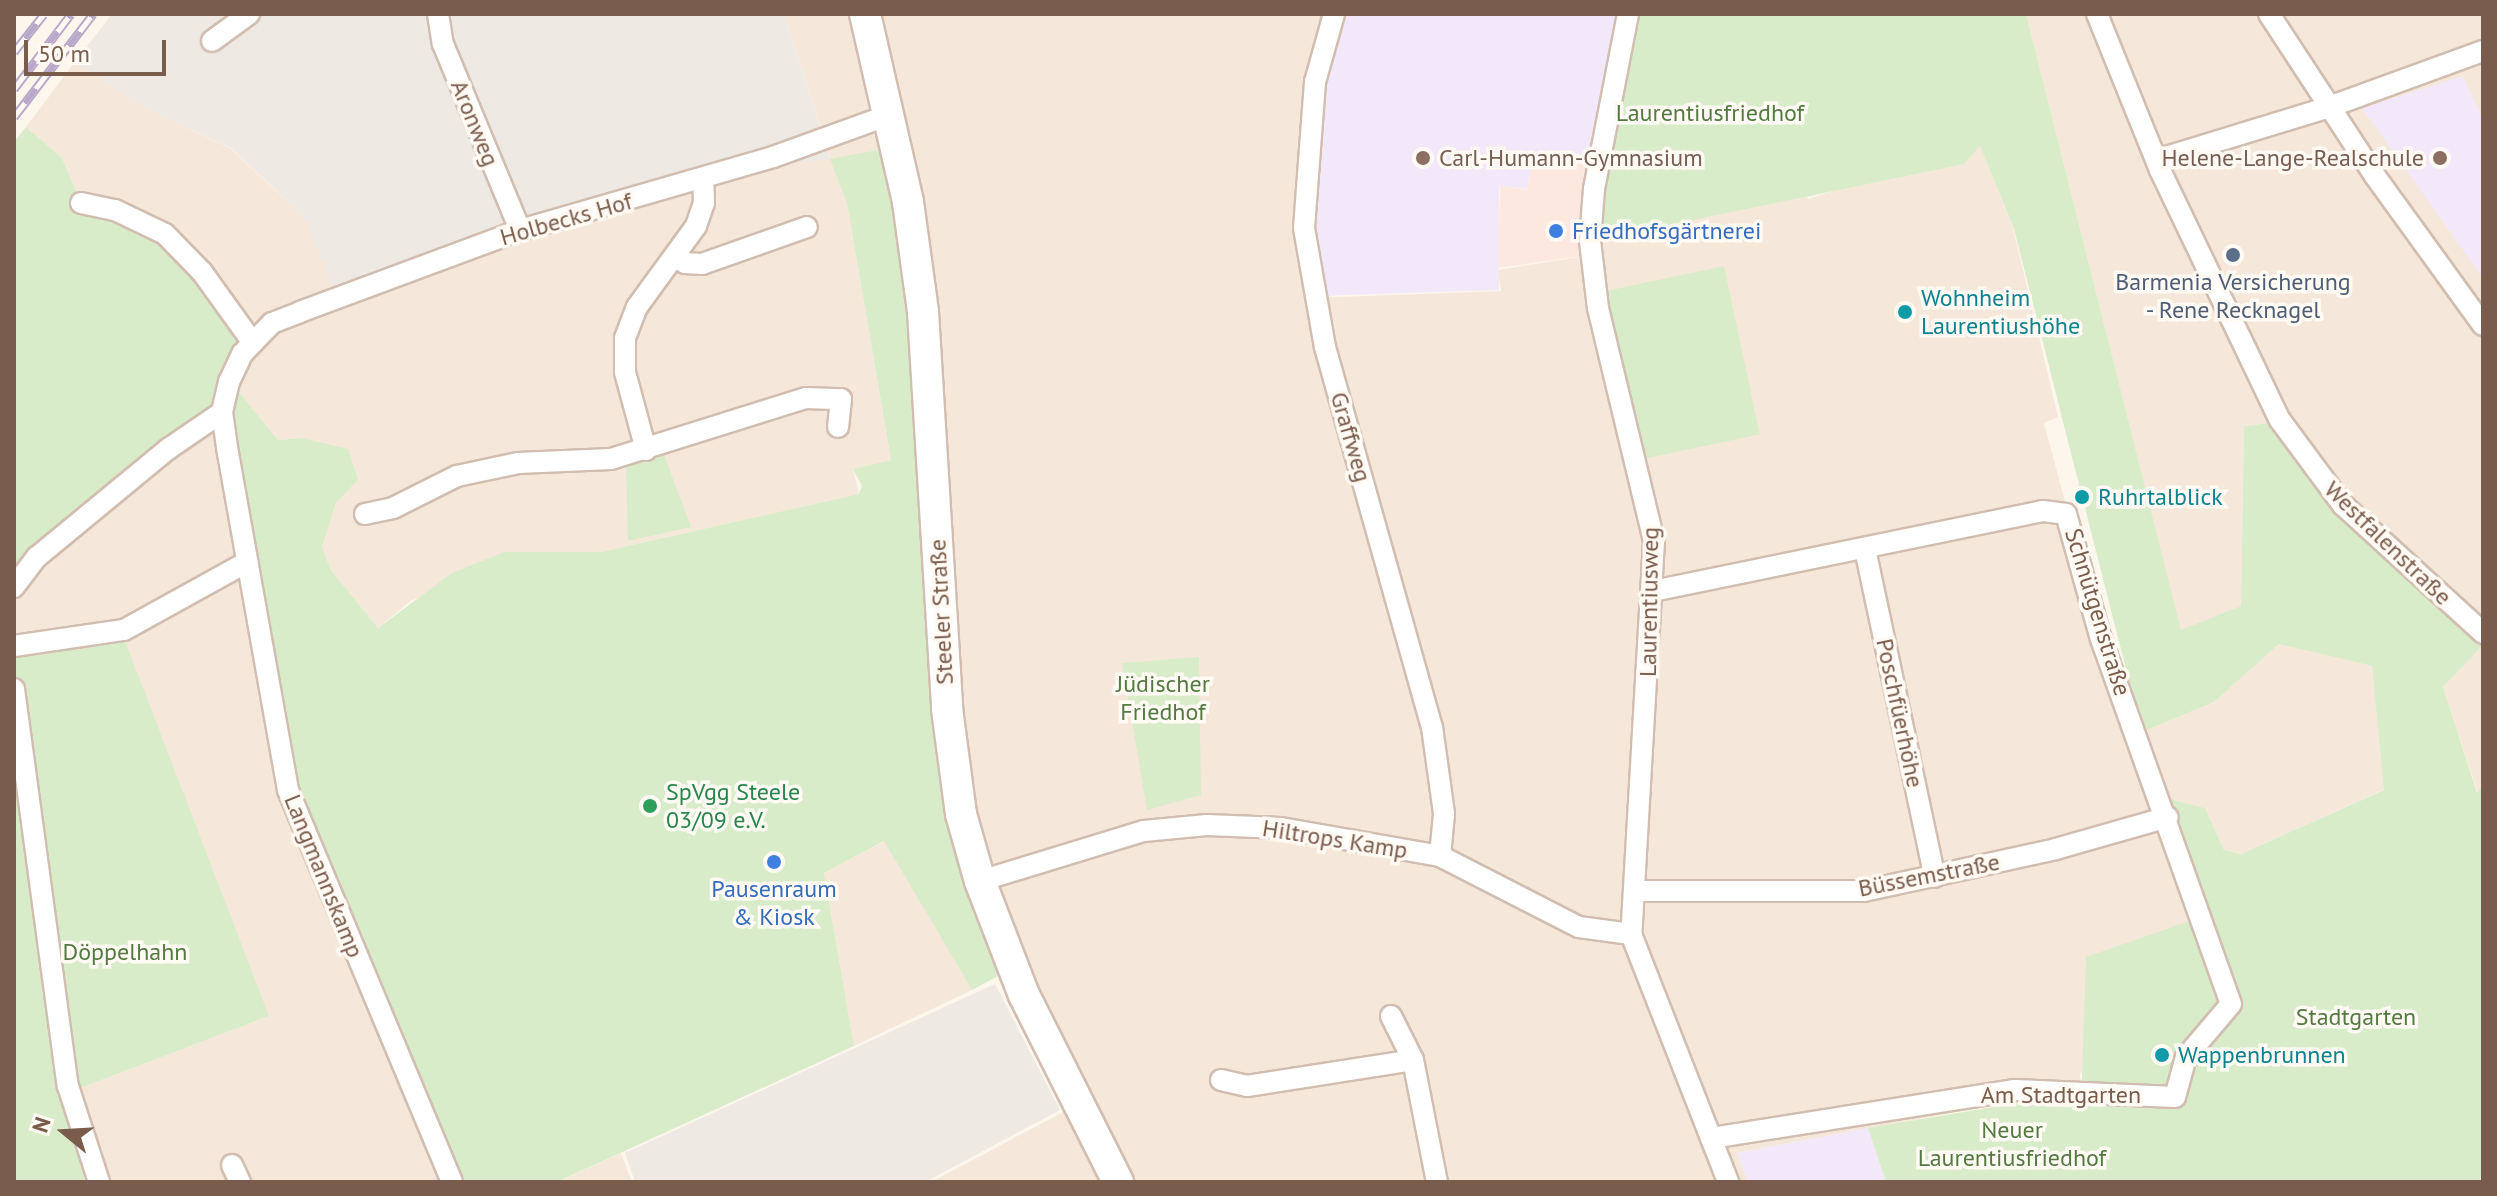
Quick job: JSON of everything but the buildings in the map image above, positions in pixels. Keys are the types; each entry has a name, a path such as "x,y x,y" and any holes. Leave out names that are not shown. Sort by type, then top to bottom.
{"main road":[{"name":"Steeler Straße","path":"865,14 889,115 923,312 952,767 980,881 1024,995 1118,1182"}],"street":[{"path":"212,41 249,14"},
{"name":"Aronweg","path":"438,14 443,44 520,230"},
{"name":"Graffweg","path":"1334,14 1315,82 1304,228 1325,347 1432,727 1444,814 1440,856"},
{"name":"Laurentiusweg","path":"1628,14 1594,189 1590,241 1598,308 1652,521 1653,591 1631,934 1727,1182"},
{"name":"Westfalenstraße","path":"2097,14 2156,160 2280,420 2310,465 2343,505 2483,633"},
{"path":"2269,14 2329,107 2483,325"},
{"path":"2156,160 2329,107 2483,51"},
{"name":"Holbecks Hof","path":"222,412 229,382 253,343 272,323 520,230 703,179 889,115"},
{"path":"646,450 625,372 625,338 637,307 696,226 704,203 703,179"},
{"path":"81,203 115,210 165,234 202,272 253,343"},
{"path":"675,256 685,263 702,264 807,227"},
{"path":"365,514 393,508 457,476 502,466 611,459 806,398 841,399 838,427"},
{"path":"14,587 37,557 168,449 222,412"},
{"name":"Langmannskamp","path":"222,412 247,562 297,818 452,1182"},
{"name":"Schnütgenstraße","path":"1653,591 2043,511 2066,514 2101,639 2168,817 2231,1004 2186,1057 2175,1097"},
{"name":"Poschfüerhöhe","path":"1865,549 1935,877"},
{"path":"14,646 124,630 247,562"},
{"path":"14,689 68,1086 99,1182"},
{"name":"Büssemstraße","path":"1636,891 1864,891 1935,877 2168,817"},
{"name":"Hiltrops Kamp","path":"980,881 1144,831 1207,825 1312,831 1440,856 1579,927 1631,934"},
{"path":"1391,1016 1413,1060 1437,1182"},
{"path":"1221,1080 1247,1086 1413,1060"},
{"name":"Am Stadtgarten","path":"1711,1138 2001,1091 2175,1097"}],"shaded area":[{"path":"112,14 784,14 830,159 691,177 337,299 304,217 231,148 155,113 74,63"},
{"path":"784,14 1330,14 1309,298 1501,291 1498,270 1591,255 1591,241 1806,192 1808,199 1980,145 2013,228 2058,417 2044,423 2074,535 2201,917 2080,1074 2082,1108 2011,1104 1737,1153 1748,1182 931,1182 1086,1100 1029,988 962,814 908,202 877,150 831,160 847,203 891,460 853,469 859,494 601,552 554,555 412,600 378,628 331,570 322,547 336,503 358,480 302,438 278,440 230,381 243,354 82,203 62,158 26,127 74,63 155,113 230,148 304,217 338,298 691,177 830,158"},
{"name":"Carl-Humann-Gymnasium","path":"1339,14 1626,14 1598,162 1534,154 1527,189 1499,186 1499,290 1319,296 1313,139"},
{"path":"2026,14 2483,14 2483,629 2346,504 2278,422 2244,426 2241,606 2181,631"},
{"name":"Helene-Lange-Realschule","path":"2463,76 2483,120 2483,278 2362,108"},
{"name":"Friedhofsgärtnerei","path":"1534,155 1599,163 1590,255 1498,268 1500,186 1527,190"},
{"path":"221,414 451,1182 102,1182 70,1092 269,1016 14,645 14,587"},
{"path":"2279,644 2372,666 2385,789 2241,854 2224,850 2205,808 2165,798 2142,732 2214,702"},
{"path":"2483,645 2483,787 2478,794 2443,687"},
{"path":"885,841 972,990 854,1046 824,873"},
{"path":"995,984 1060,1110 925,1182 635,1182 625,1153"},
{"path":"1868,1128 1886,1182 1748,1182 1737,1153"},
{"path":"621,1153 632,1182 558,1182"}],"green space":[{"path":"1630,14 2026,14 2181,630 2241,606 2244,426 2278,422 2483,638 2483,645 2443,687 2477,793 2483,787 2483,1182 1886,1182 1868,1128 2011,1104 2081,1108 2086,957 2201,917 2165,798 2205,808 2224,850 2241,854 2384,790 2372,666 2279,644 2214,702 2142,732 2014,229 1980,146 1964,164 1591,241"},
{"path":"26,127 62,158 82,204 165,235 253,343 230,381 278,440 302,438 348,449 358,480 336,503 322,547 331,570 378,628 452,573 504,552 601,552 859,494 862,486 853,469 891,460 847,203 830,159 877,150 907,202 946,709 1009,970 972,990 884,841 824,873 854,1046 557,1182 453,1182 296,816 223,412 14,586 14,142"},
{"path":"1724,266 1760,434 1639,460 1604,292"},
{"path":"664,455 691,527 628,541 626,464"},
{"name":"Döppelhahn","path":"122,633 269,1016 70,1092 98,1182 14,1182 14,646"},
{"name":"Jüdischer Friedhof","path":"1199,657 1201,795 1147,810 1122,663"}],"railway":[{"path":"14,52 44,14"},
{"path":"14,89 71,14"},
{"path":"14,117 93,14"}],"place":[{"name":"Carl-Humann-Gymnasium","path":"1423,158"},
{"name":"Helene-Lange-Realschule","path":"2440,158"},
{"name":"Friedhofsgärtnerei","path":"1556,231"},
{"name":"Barmenia Versicherung - Rene Recknagel","path":"2233,255"},
{"name":"Wohnheim Laurentiushöhe","path":"1905,312"},
{"name":"Ruhrtalblick","path":"2082,497"},
{"name":"SpVgg Steele 03/09 e.V.","path":"650,806"},
{"name":"Pausenraum & Kiosk","path":"774,862"},
{"name":"Wappenbrunnen","path":"2162,1055"}],"park label":[{"name":"Laurentiusfriedhof","path":"1710,113"},
{"name":"Stadtgarten","path":"2356,1017"},
{"name":"Neuer Laurentiusfriedhof","path":"2012,1144"}]}
